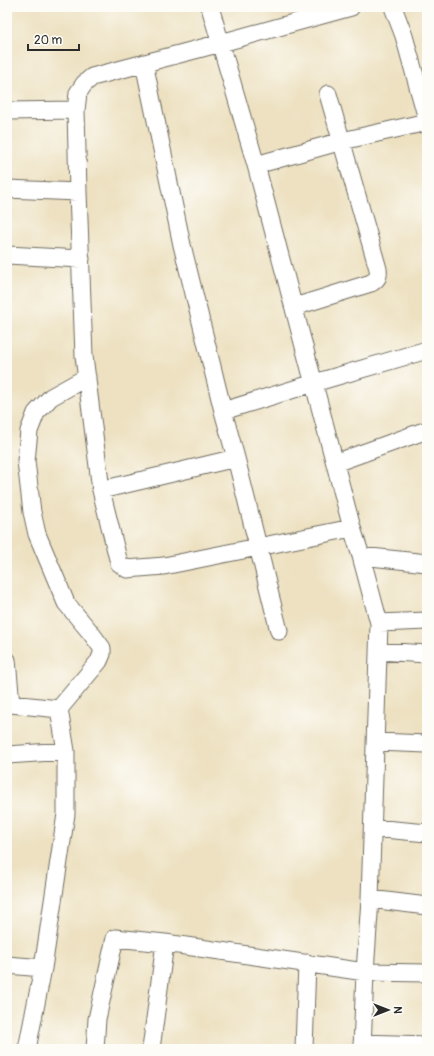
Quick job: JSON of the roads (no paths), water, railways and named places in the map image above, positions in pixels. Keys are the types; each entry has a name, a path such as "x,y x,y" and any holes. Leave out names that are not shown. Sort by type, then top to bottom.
{"street":[{"path":"210,7 256,165 352,528 379,623 373,828 362,1046 427,1045"},
{"path":"351,7 92,77 84,84 78,93 76,110 84,356 101,490 119,563 127,570 164,566 352,528"},
{"path":"256,165 342,141 427,121 422,78 393,7"},
{"path":"144,63 182,245 279,631"},
{"path":"294,307 371,283 376,280 379,275 328,94"},
{"path":"7,111 76,110"},
{"path":"7,189 78,192"},
{"path":"7,255 81,259"},
{"path":"223,411 427,350"},
{"path":"27,1049 43,968 66,814 66,751 59,709 100,661 102,654 102,648 66,603 37,534 32,512 26,461 28,431 36,413 51,397 87,377"},
{"path":"335,463 427,430"},
{"path":"101,490 236,458"},
{"path":"361,556 427,563"},
{"path":"379,623 427,621"},
{"path":"378,651 427,654"},
{"path":"7,660 11,704 59,709"},
{"path":"376,742 427,744"},
{"path":"7,755 66,751"},
{"path":"373,828 427,833"},
{"path":"370,899 427,906"},
{"path":"95,1049 97,1019 115,938 165,943 365,972 427,973"},
{"path":"151,1049 165,943"},
{"path":"304,1049 307,963"},
{"path":"7,965 43,968"}]}
